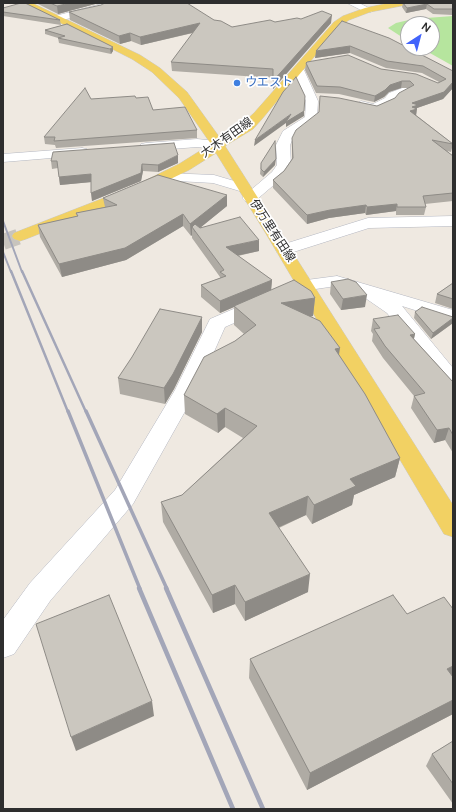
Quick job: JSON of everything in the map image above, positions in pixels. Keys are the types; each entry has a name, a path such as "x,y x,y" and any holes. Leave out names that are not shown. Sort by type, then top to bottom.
{"main road":[{"name":"伊万里有田線","path":"25,3 58,18 148,64 183,95 207,127 284,250 453,527"},
{"name":"大木有田線","path":"20,236 184,168 248,126 338,24 346,18 368,10 403,3"}],"street":[{"path":"58,18 101,8 112,3"},
{"path":"351,3 368,10"},
{"path":"165,177 214,179 247,193 277,175 284,165 283,145 288,134 311,118 310,98 301,67 317,62"},
{"path":"346,101 375,108 389,101 393,96 405,91"},
{"path":"310,98 326,98"},
{"path":"136,148 197,143 217,145"},
{"path":"3,158 97,150"},
{"path":"284,250 368,223 453,221"},
{"path":"3,644 40,592 124,497 186,390 217,323 305,285 338,280 453,316"},
{"path":"364,289 394,309 453,381"}],"green space":[{"path":"453,16 453,66 435,56 440,56 440,17"},
{"path":"400,22 400,36 388,28"}],"building":[{"path":"25,3 60,20 3,12 3,8"},
{"path":"50,3 70,3 57,6"},
{"path":"105,3 187,3 214,20 221,21 232,27 270,20 275,22 297,18 301,19 322,11 332,15 273,81 273,69 171,62 200,23 140,37 130,33 119,36 69,12"},
{"path":"403,3 453,3 453,9 434,9 427,4 407,8"},
{"path":"342,21 389,38 400,44 400,56 424,56 453,71 453,82 444,92 412,103 418,105 412,107 417,109 410,111 453,144 432,140 453,156 453,193 423,196 426,207 397,207 397,204 367,207 366,205 307,215 273,180 284,171 293,158 292,138 296,130 319,112 320,96 339,98 377,106 395,98 399,93 414,85 410,81 402,81 390,85 375,96 340,87 317,86 306,63 307,62 348,55 381,69 416,74 438,83 446,79 423,66 387,61 350,46 316,51"},
{"path":"67,24 113,47 110,49 58,38 65,36 45,30"},
{"path":"296,77 305,96 304,111 286,122 291,114 255,140 283,92"},
{"path":"85,88 91,99 135,96 136,98 148,97 153,110 185,107 197,130 54,141 55,137 44,137"},
{"path":"275,141 276,159 264,172 261,169 261,163"},
{"path":"174,143 178,155 158,165 142,164 141,173 91,193 91,174 59,177 57,161 51,161 53,152"},
{"path":"158,175 227,195 190,224 183,214 125,248 59,264 38,225 78,216 76,213 117,205 103,198"},
{"path":"240,217 259,240 226,247 272,280 220,301 201,285 226,276 220,272 224,270 192,227 195,224 200,228"},
{"path":"348,279 356,282 367,295 343,299 331,282"},
{"path":"294,280 311,291 315,298 281,303 320,321 340,348 335,349 365,394 400,458 350,479 356,486 314,505 308,496 269,513 310,574 245,602 235,585 212,595 161,502 182,495 257,426 225,408 217,414 184,395 204,357 235,341 256,325 234,306"},
{"path":"453,283 453,299 437,294"},
{"path":"422,307 453,318 433,333 415,312"},
{"path":"160,309 202,317 173,374 164,388 118,378 132,357"},
{"path":"398,315 415,334 410,335 453,382 453,435 449,428 437,430 414,396 425,393 385,346 374,329 380,328 373,319"},
{"path":"109,595 152,701 71,737 36,624"},
{"path":"393,595 407,614 444,597 453,609 453,666 447,669 453,677 453,700 310,773 250,659"},
{"path":"453,741 453,784 432,754"}],"tunnel":[{"path":"3,242 20,236"}],"railway":[{"path":"3,221 22,272"},
{"path":"3,252 11,272"},
{"path":"11,271 68,412"},
{"path":"22,271 86,412"},
{"path":"68,411 140,589"},
{"path":"86,411 167,589"},
{"path":"139,588 233,809"},
{"path":"166,588 263,809"}],"place":[{"name":"ウエスト","path":"237,83"}]}
